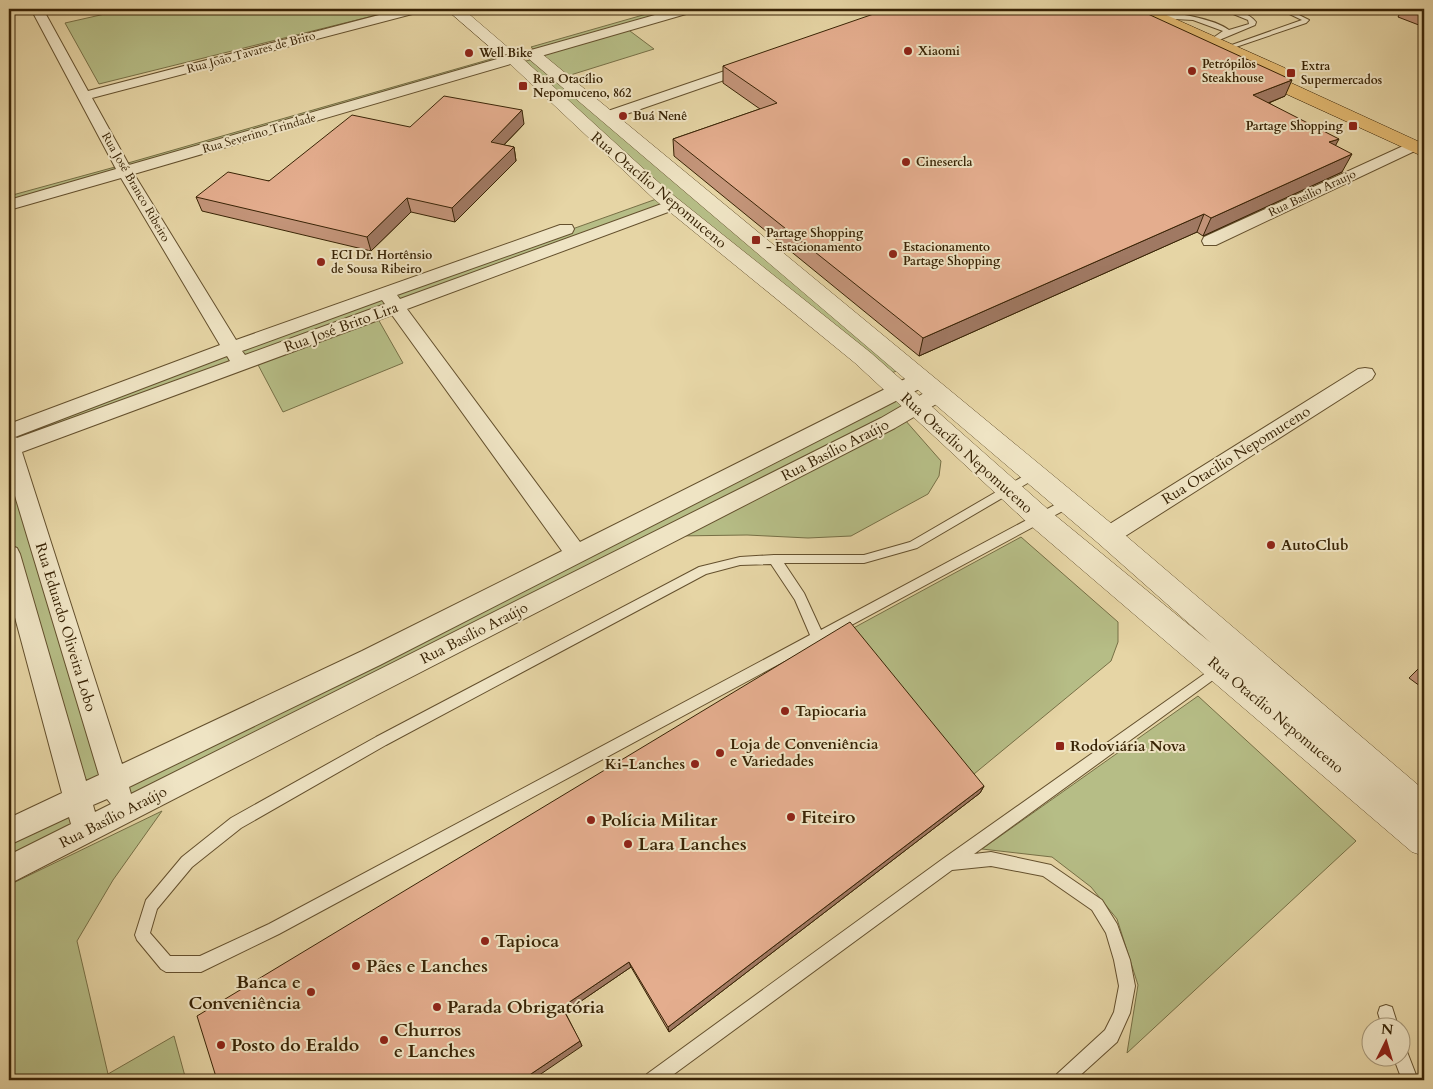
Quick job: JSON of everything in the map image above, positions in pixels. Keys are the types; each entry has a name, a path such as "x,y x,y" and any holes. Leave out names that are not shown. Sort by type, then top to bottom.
{"main road":[{"path":"1141,9 1212,42 1228,41 1421,145"},
{"path":"1124,13 1421,145"}],"street":[{"name":"Rua José Branco Ribeiro","path":"37,9 122,167 235,355"},
{"name":"Rua João Tavares de Brito","path":"85,96 416,9"},
{"name":"Rua Otacílio Nepomuceno","path":"454,9 607,116 1108,536 1230,659"},
{"name":"Rua Severino Trindade","path":"519,55 662,9"},
{"name":"Rua Severino Trindade","path":"9,194 122,167 689,9"},
{"name":"Rua Otacílio Nepomuceno","path":"519,55 667,200 863,358 907,400 1041,519 1230,659 1421,824"},
{"path":"607,116 764,62"},
{"name":"Rua Basilio Araujo","path":"1210,241 1421,145"},
{"name":"Rua Severino Trindade","path":"9,205 122,167"},
{"name":"Rua José Brito Lira","path":"9,443 235,355 667,200"},
{"path":"391,300 577,555"},
{"name":"Rua Otacilio Nepomuceno","path":"1108,536 1365,374"},
{"name":"Rua Basílio Araújo","path":"9,870 123,812 930,387"},
{"name":"Rua Basílio Araújo","path":"9,832 371,658 577,555 907,400"},
{"name":"Rua Eduardo Oliveira Lobo","path":"9,443 123,812"},
{"path":"9,554 86,830"}],"lane":[{"path":"1224,9 1250,19 1253,22 1252,25 1228,41"},
{"path":"1228,41 1306,20 1282,9"},
{"path":"1185,16 1194,12"},
{"path":"1158,16 1185,16 1209,22 1226,30 1228,41"},
{"path":"1034,474 913,545 864,558 740,561 703,570 381,741 236,823 187,862 151,905 142,935 166,964 201,964 274,928 1068,503"},
{"path":"774,559 800,596 813,621 817,638"},
{"path":"653,1080 1230,659"},
{"path":"949,863 991,860 1046,870 1096,905 1112,929 1122,960 1127,986 1122,1013 1111,1036 1063,1080"},
{"path":"1404,1066 1410,1080"}],"green space":[{"path":"127,9 401,9 99,84 65,23"},
{"path":"664,9 686,9 537,52 531,47"},
{"path":"626,28 654,49 564,77 537,54"},
{"path":"498,57 502,60 131,168 128,163"},
{"path":"530,60 901,369 887,375 663,188 518,63"},
{"path":"115,167 119,172 9,204 9,196"},
{"path":"662,197 671,204 401,304 393,293"},
{"path":"383,297 391,307 242,359 236,346"},
{"path":"378,319 403,363 283,412 256,361"},
{"path":"226,352 233,363 18,443 14,432"},
{"path":"896,397 910,407 126,803 120,783"},
{"path":"905,420 941,461 939,476 928,494 851,536 808,538 747,535 676,536"},
{"path":"9,460 103,773 81,785 9,526"},
{"path":"1021,537 1118,622 1118,642 1111,661 974,774 848,631"},
{"path":"1198,696 1356,841 1127,1053 1138,985 1117,919 1091,887 1052,857 982,849"},
{"path":"75,808 78,826 9,861 9,841"},
{"path":"162,811 113,880 77,941 108,1074 174,1036 186,1080 9,1080 9,885"}],"building":[{"path":"888,9 1137,9 1292,80 1253,95 1339,139 1329,142 1352,154 1211,218 1204,214 923,338 673,139 777,103 723,66"},
{"path":"444,96 522,110 491,142 514,147 452,208 407,198 367,237 196,197 228,172 269,181 352,115 410,127"},
{"path":"850,622 984,786 668,1027 629,962 562,1007 580,1041 522,1080 217,1080 197,1016"}],"place":[{"name":"Xiaomi","path":"908,51"},
{"name":"Well Bike","path":"469,53"},
{"name":"Petrópilos Steakhouse","path":"1192,71"},
{"name":"Extra Supermercados","path":"1291,73"},
{"name":"Rua Otacílio Nepomuceno, 862","path":"523,86"},
{"name":"Buá Nenê","path":"623,116"},
{"name":"Partage Shopping","path":"1353,126"},
{"name":"Cinesercla","path":"906,162"},
{"name":"Partage Shopping - Estacionamento","path":"756,240"},
{"name":"Estacionamento Partage Shopping","path":"893,254"},
{"name":"ECI Dr. Hortênsio de Sousa Ribeiro","path":"321,262"},
{"name":"AutoClub","path":"1271,545"},
{"name":"Tapiocaria","path":"785,711"},
{"name":"Rodoviária Nova","path":"1060,746"},
{"name":"Loja de Conveniência e Variedades","path":"720,753"},
{"name":"Ki-Lanches","path":"695,764"},
{"name":"Fiteiro","path":"791,817"},
{"name":"Polícia Militar","path":"591,820"},
{"name":"Lara Lanches","path":"628,844"},
{"name":"Tapioca","path":"485,941"},
{"name":"Pães e Lanches","path":"356,966"},
{"name":"Banca e Conveniência","path":"311,992"},
{"name":"Parada Obrigatória","path":"437,1007"},
{"name":"Churros e Lanches","path":"384,1040"},
{"name":"Posto do Eraldo","path":"221,1045"}]}
